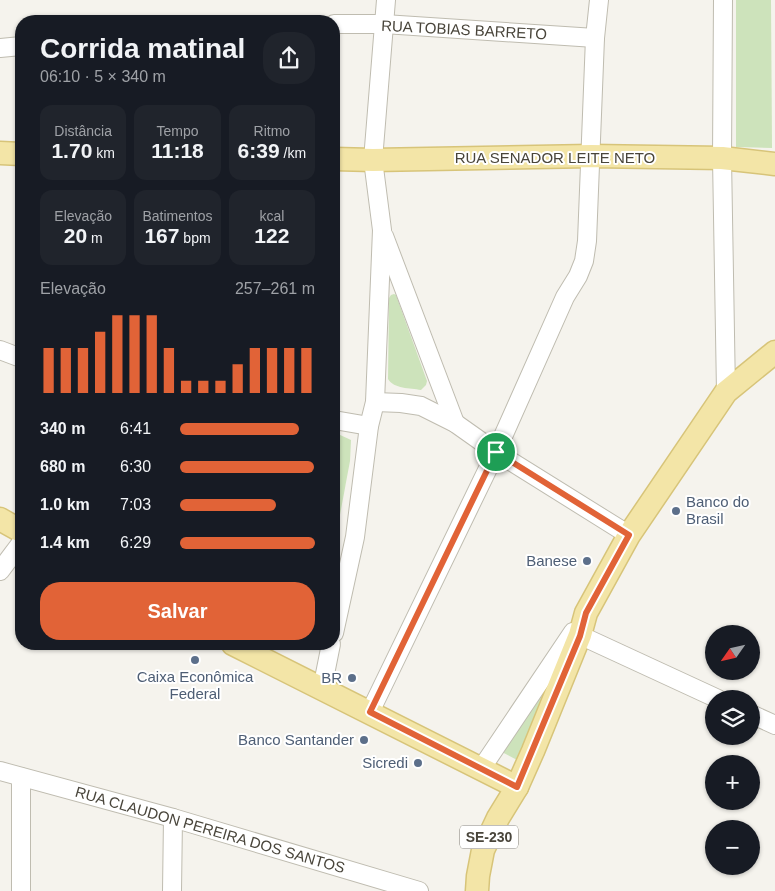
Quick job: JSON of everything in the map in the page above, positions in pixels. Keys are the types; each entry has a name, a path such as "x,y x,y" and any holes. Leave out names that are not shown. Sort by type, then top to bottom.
{"main road":[{"path":"0,153 15,154"},
{"name":"RUA SENADOR LEITE NETO","path":"340,159 591,156 722,158 775,164"},
{"path":"261,651 322,689 517,787 586,613 629,535 726,392 775,352"},
{"path":"0,519 15,528"},
{"name":"SE-230","path":"477,891 483,850 498,818 517,787"}],"street":[{"path":"340,606 355,537 369,426 374,402 382,230 373,160 386,0"},
{"path":"370,712 496,452 565,297 578,276 584,260 587,241 595,38 599,0"},
{"path":"723,0 722,158 726,392"},
{"name":"RUA TOBIAS BARRETO","path":"340,24 384,24 595,38"},
{"path":"0,48 15,47"},
{"path":"382,230 455,423"},
{"path":"0,350 15,356"},
{"path":"374,402 421,406 455,423 496,452 629,535"},
{"path":"340,421 369,426"},
{"path":"0,571 15,551"},
{"path":"480,769 577,634 705,693"},
{"path":"322,689 330,650"},
{"path":"760,718 775,725"},
{"name":"RUA CLAUDON PEREIRA DOS SANTOS","path":"0,771 174,818 419,891"},
{"path":"21,777 21,891"},
{"path":"172,891 174,818"}],"green space":[{"path":"736,0 771,0 772,148 736,147"},
{"path":"394,294 396,295 427,381 421,390 394,385 388,379 389,298"},
{"path":"340,435 351,440 350,461 340,515"},
{"path":"556,662 519,761 500,751"}],"place":[{"name":"Banco do Brasil","path":"676,511"},
{"name":"Banese","path":"587,561"},
{"name":"Caixa Econômica Federal","path":"195,660"},
{"name":"BR","path":"352,678"},
{"name":"Banco Santander","path":"364,740"},
{"name":"Sicredi","path":"418,763"}],"route":[{"path":"496,452 629,535 586,613 580,636 517,787 370,712 496,452"}]}
